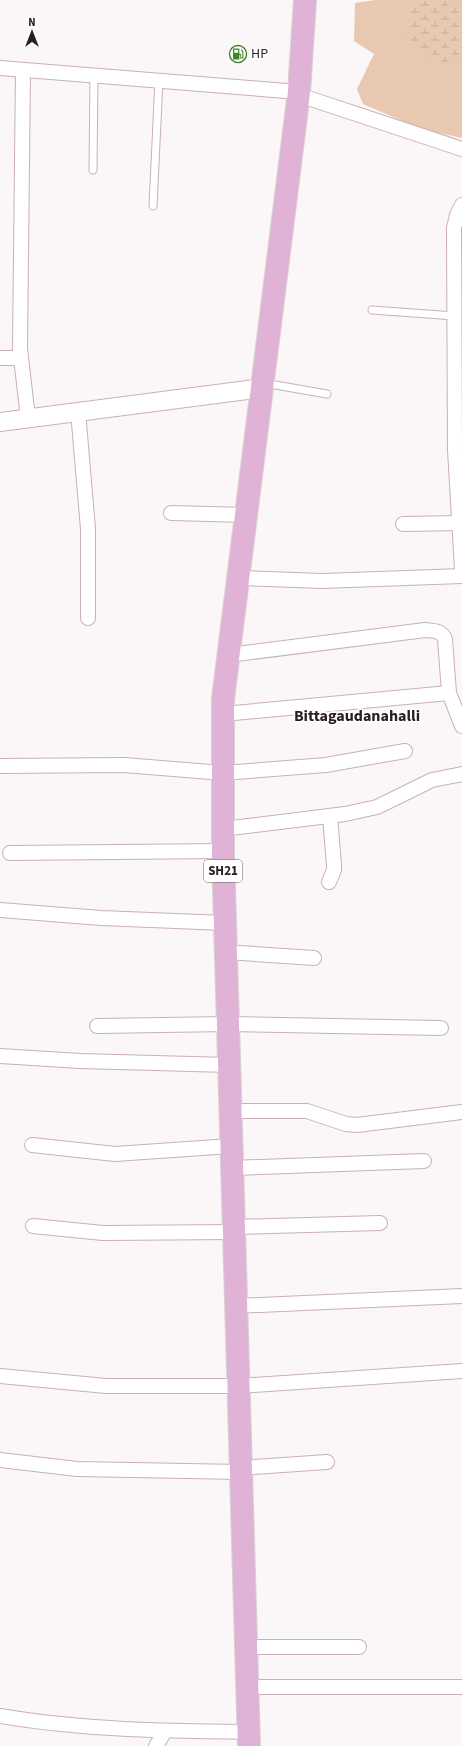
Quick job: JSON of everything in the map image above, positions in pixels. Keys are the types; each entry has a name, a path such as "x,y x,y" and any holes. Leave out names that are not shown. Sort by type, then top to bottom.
{"main road":[{"name":"SH21","path":"248,1739 223,851 223,714 229,655 299,93 305,0"}],"street":[{"path":"0,68 158,80 299,93 462,149"},
{"path":"24,70 20,358 28,418"},
{"path":"462,205 457,215 454,228 455,450 461,523 462,569"},
{"path":"0,358 20,358"},
{"path":"0,422 263,385"},
{"path":"78,411 88,529 88,618"},
{"path":"171,513 247,515"},
{"path":"403,524 461,523"},
{"path":"239,578 322,581 462,576"},
{"path":"229,655 425,630 436,631 443,634 445,639 449,693 462,726"},
{"path":"223,714 449,693"},
{"path":"0,766 124,765 223,773 326,764 405,751"},
{"path":"223,829 330,816 377,807 432,780 462,774"},
{"path":"329,882 334,870 330,816"},
{"path":"10,853 223,851"},
{"path":"0,910 101,918 225,923"},
{"path":"226,952 314,958"},
{"path":"97,1026 228,1024 441,1028"},
{"path":"0,1056 80,1061 229,1065"},
{"path":"230,1111 307,1110 346,1124 357,1125 462,1112"},
{"path":"32,1145 115,1154 231,1146"},
{"path":"232,1168 424,1160"},
{"path":"33,1226 103,1233 380,1223"},
{"path":"236,1306 462,1296"},
{"path":"0,1376 106,1386 238,1386 462,1371"},
{"path":"0,1460 77,1470 240,1470 327,1462"},
{"path":"246,1647 359,1647"},
{"path":"247,1687 462,1687"},
{"path":"0,1716 46,1724 165,1731 248,1739"},
{"path":"156,1746 165,1731"}],"lane":[{"path":"92,170 94,76"},
{"path":"153,206 158,80"},
{"path":"372,310 455,316"},
{"path":"263,385 327,394"}],"green space":[{"path":"375,0 462,0 462,138 421,129 363,104 357,89 374,54 354,41 355,3"},
{"path":"410,0 462,0 462,63 429,62 407,37"}],"place":[{"name":"HP","path":"238,54"}],"district":[{"name":"Bittagaudanahalli","path":"357,716"}]}
